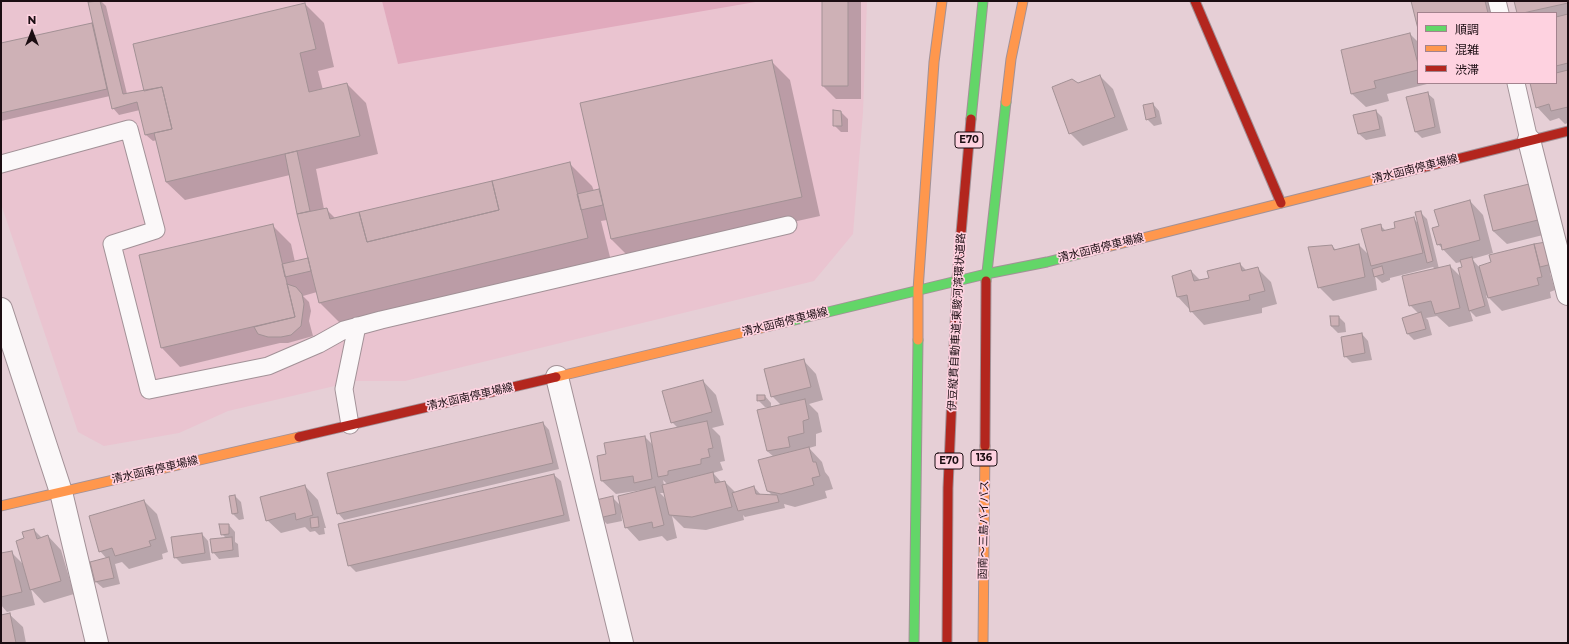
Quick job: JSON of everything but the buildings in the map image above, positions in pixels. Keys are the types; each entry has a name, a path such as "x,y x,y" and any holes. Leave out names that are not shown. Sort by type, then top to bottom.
{"main road":[{"path":"914,643 918,406 918,290 934,62 942,1"},
{"name":"伊豆縦貫自動車道;東駿河湾環状道路","path":"947,643 948,488 957,288 970,126 983,1"},
{"name":"函南～三島バイパス","path":"983,643 986,274 1010,59 1023,1"},
{"path":"1195,1 1281,203"},
{"name":"清水函南停車場線","path":"1,506 557,377 986,274 1047,262 1568,130"}],"street":[{"path":"1530,140 1568,294"},
{"path":"1,309 61,492 97,643"},
{"path":"557,377 622,643"}],"lane":[{"path":"1497,1 1500,12"},
{"path":"1516,84 1530,140"},
{"path":"1,164 129,129 156,230 112,244 149,390 268,366 319,344 344,330 357,326 788,225"},
{"path":"350,425 344,389 357,326"}],"shaded area":[{"path":"1,1 867,1 863,112 853,234 814,281 405,381 356,381 228,411 179,433 104,446 78,432 1,204"},
{"path":"382,1 761,1 398,64"}],"traffic: fast":[{"path":"971,119 983,1"},
{"path":"986,281 1006,102"},
{"path":"774,325 986,274 1047,262 1107,247"},
{"path":"914,643 918,340"}],"traffic: slow":[{"path":"918,340 918,290 934,62 942,1"},
{"path":"1006,102 1011,59 1023,1"},
{"path":"1107,247 1405,172"},
{"path":"556,377 774,325"},
{"path":"1,506 299,437"},
{"path":"983,643 985,446"}],"traffic: jam":[{"path":"1195,1 1281,203"},
{"path":"957,279 971,119"},
{"path":"1405,172 1568,131"},
{"path":"947,643 948,488 957,279"},
{"path":"985,446 986,281"},
{"path":"299,437 556,377"}]}
